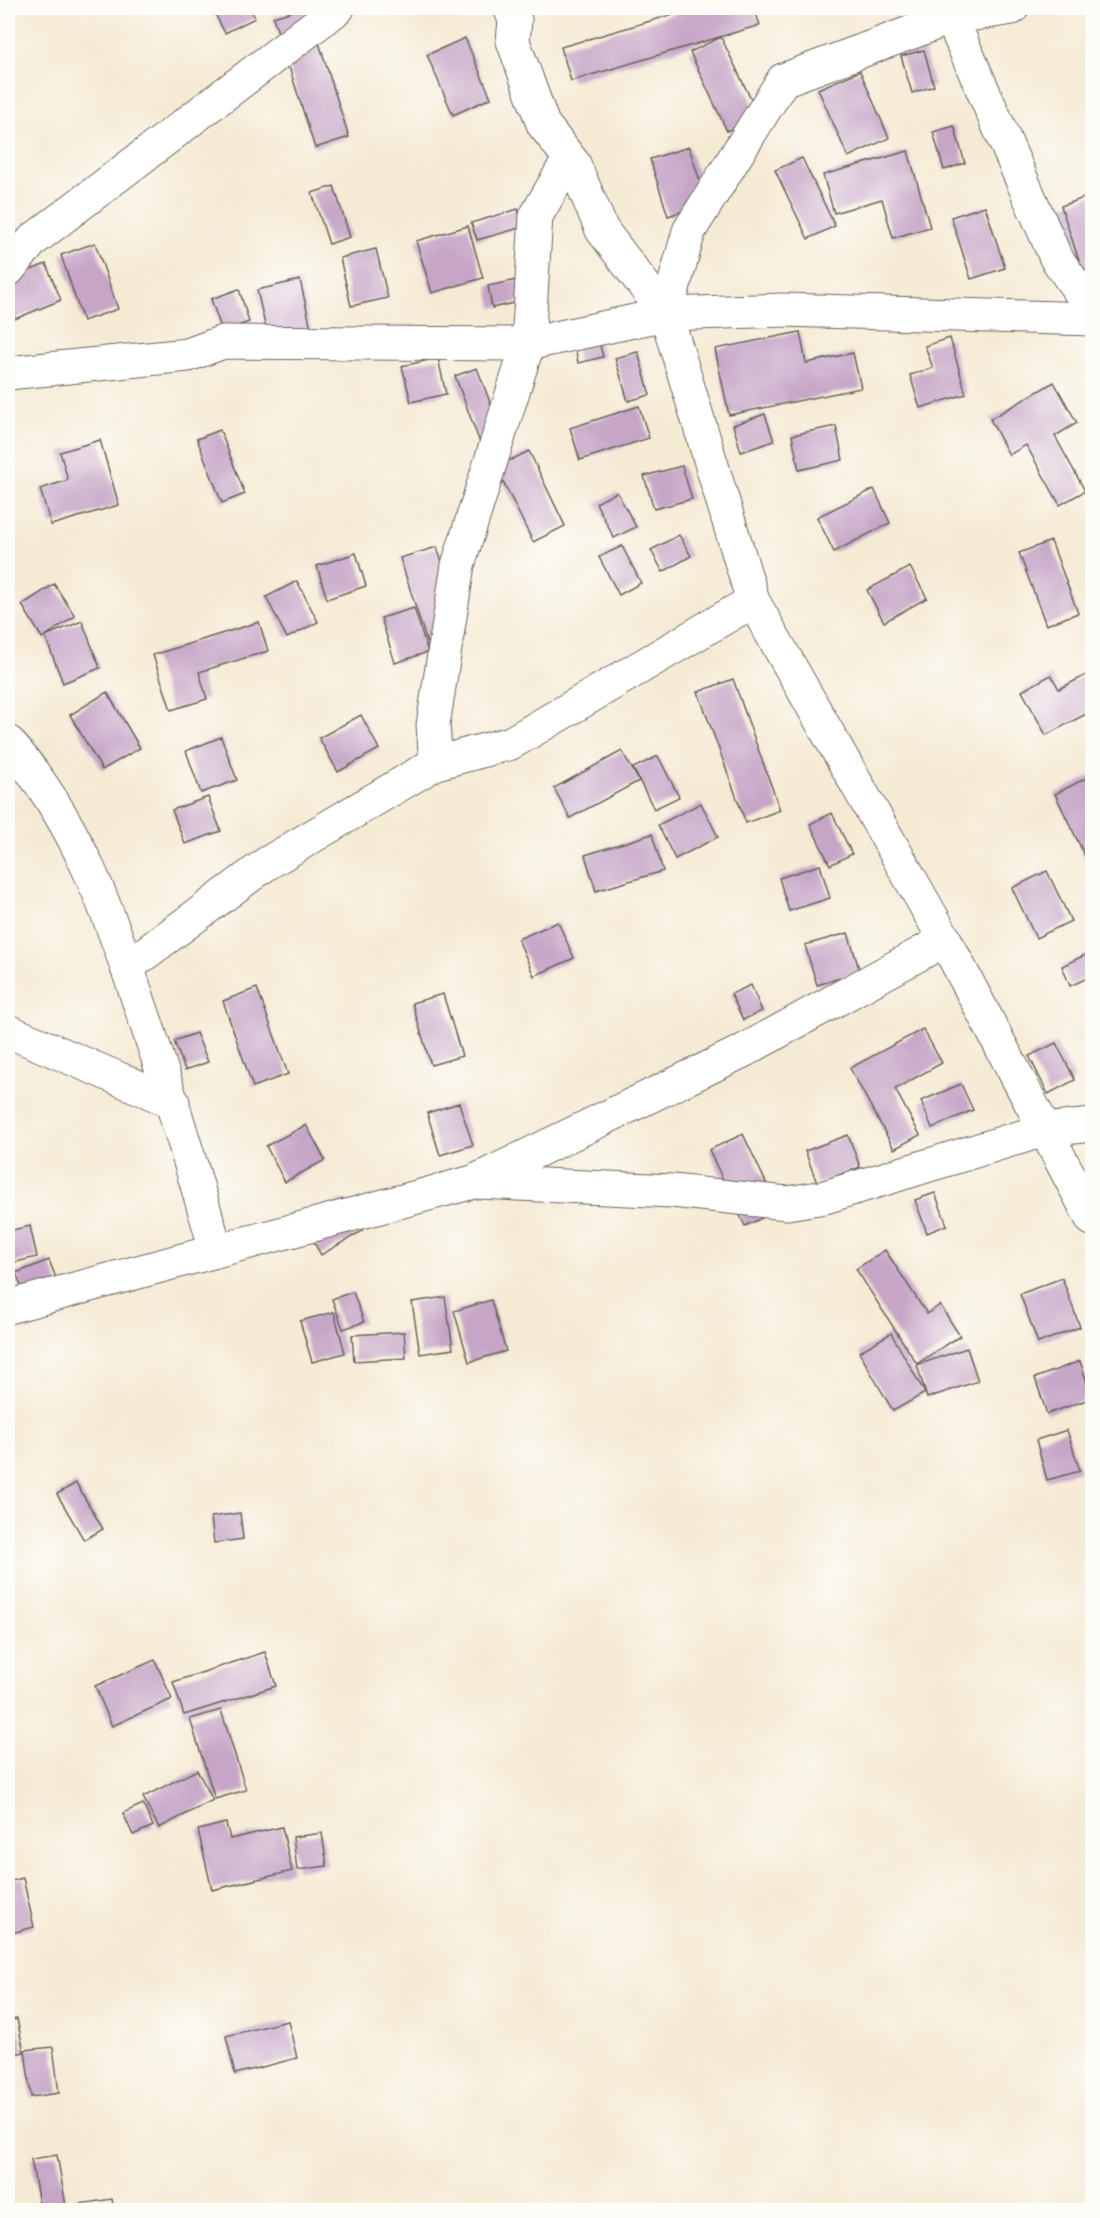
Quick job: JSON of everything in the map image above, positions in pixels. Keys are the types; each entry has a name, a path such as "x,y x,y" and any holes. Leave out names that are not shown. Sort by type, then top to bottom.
{"street":[{"path":"8,270 33,240 338,8"},
{"path":"510,8 515,20 513,41 543,124 574,164 602,230 666,314 753,601 945,940 1044,1130 1089,1204"},
{"path":"666,314 689,231 783,80 949,13 1012,8"},
{"path":"949,13 1056,258 1092,309"},
{"path":"436,763 433,725 458,565 528,344 536,216 562,171 574,164"},
{"path":"8,373 188,355 223,342 528,344 666,314 783,310 1092,319"},
{"path":"127,967 266,864 436,763 511,743 753,601"},
{"path":"8,742 73,835 100,891 173,1102 216,1250"},
{"path":"8,1307 472,1182 745,1050 945,940"},
{"path":"8,1031 173,1102"},
{"path":"472,1182 672,1191 787,1203 825,1197 1044,1130 1092,1125"}],"building":[{"path":"212,8 250,8 255,18 225,33"},
{"path":"308,8 349,137 315,148 273,17"},
{"path":"695,8 754,8 760,25 571,81 561,47"},
{"path":"721,37 759,116 727,131 690,52"},
{"path":"465,38 491,98 453,115 427,55"},
{"path":"924,50 934,86 912,93 901,56"},
{"path":"860,71 889,138 848,157 818,89"},
{"path":"954,126 965,163 944,170 933,132"},
{"path":"689,147 707,203 668,216 650,159"},
{"path":"908,151 930,227 893,238 882,199 834,213 823,175"},
{"path":"802,158 835,226 808,239 775,170"},
{"path":"334,186 350,237 329,244 312,193"},
{"path":"1092,195 1092,270 1083,273 1061,206"},
{"path":"985,206 1005,268 971,279 951,217"},
{"path":"518,209 523,227 477,240 471,223"},
{"path":"468,226 483,278 432,293 416,241"},
{"path":"95,243 118,309 83,321 61,255"},
{"path":"376,249 388,298 351,306 340,258"},
{"path":"46,264 61,300 15,319 8,300 8,279"},
{"path":"526,278 531,299 492,308 488,286"},
{"path":"300,280 311,328 268,338 257,290"},
{"path":"239,289 249,322 222,331 211,299"},
{"path":"800,332 806,363 853,353 861,388 729,415 715,349"},
{"path":"950,338 966,394 920,408 910,375 933,368 925,346"},
{"path":"599,341 603,357 578,363 575,347"},
{"path":"638,352 650,395 628,401 615,358"},
{"path":"438,358 446,394 411,402 402,366"},
{"path":"477,368 501,431 479,440 455,376"},
{"path":"1054,382 1077,423 1055,436 1085,491 1060,505 1026,445 1009,455 990,419"},
{"path":"639,406 649,438 580,460 570,428"},
{"path":"765,414 774,441 741,452 733,425"},
{"path":"836,426 843,460 799,470 792,435"},
{"path":"220,430 245,494 222,503 197,439"},
{"path":"100,440 119,505 51,525 40,489 68,480 60,452"},
{"path":"529,451 565,526 533,542 496,467"},
{"path":"682,466 692,499 654,509 644,476"},
{"path":"874,489 890,523 834,552 817,517"},
{"path":"617,492 636,527 614,538 596,503"},
{"path":"679,535 691,556 663,572 651,550"},
{"path":"1051,541 1078,613 1046,625 1019,553"},
{"path":"622,546 641,583 619,595 599,557"},
{"path":"437,547 465,634 428,645 400,558"},
{"path":"356,553 366,586 327,599 317,566"},
{"path":"910,567 927,598 884,622 867,590"},
{"path":"297,581 318,622 287,638 266,597"},
{"path":"54,584 75,616 42,638 22,605"},
{"path":"414,608 428,652 395,663 381,618"},
{"path":"82,621 100,668 63,683 45,636"},
{"path":"259,622 268,651 199,672 207,699 171,710 153,655"},
{"path":"1092,672 1092,711 1046,735 1022,691 1051,675 1059,689"},
{"path":"733,679 780,810 746,823 698,692"},
{"path":"107,692 140,748 102,770 70,715"},
{"path":"361,715 379,749 338,772 319,738"},
{"path":"221,737 237,780 201,793 186,751"},
{"path":"622,751 639,781 570,818 554,788"},
{"path":"658,756 679,797 654,809 633,768"},
{"path":"1092,775 1092,855 1086,858 1055,794"},
{"path":"208,797 221,831 185,844 172,810"},
{"path":"701,803 718,837 675,859 658,825"},
{"path":"832,813 852,854 830,865 810,824"},
{"path":"652,834 663,871 596,891 585,855"},
{"path":"820,865 830,898 789,911 779,878"},
{"path":"1047,871 1071,921 1036,938 1012,888"},
{"path":"558,922 574,958 534,976 518,939"},
{"path":"848,933 860,972 817,985 805,945"},
{"path":"1087,954 1092,966 1092,976 1070,986 1062,966"},
{"path":"1092,982 1092,1002 1086,984"},
{"path":"751,985 762,1011 743,1020 731,994"},
{"path":"257,988 288,1074 253,1087 223,1001"},
{"path":"443,994 462,1056 431,1065 412,1003"},
{"path":"923,1029 942,1063 895,1089 920,1135 894,1149 850,1068"},
{"path":"196,1033 208,1062 185,1070 174,1041"},
{"path":"1056,1043 1075,1080 1048,1094 1029,1056"},
{"path":"961,1084 973,1110 932,1128 921,1101"},
{"path":"459,1103 473,1145 440,1155 427,1113"},
{"path":"306,1125 325,1160 285,1182 266,1146"},
{"path":"743,1134 779,1210 745,1226 709,1150"},
{"path":"848,1135 860,1167 817,1183 805,1151"},
{"path":"935,1193 947,1225 927,1233 915,1200"},
{"path":"343,1199 362,1231 321,1255 303,1222"},
{"path":"30,1226 37,1257 8,1264 8,1231"},
{"path":"885,1250 927,1314 940,1305 960,1336 917,1364 856,1269"},
{"path":"49,1260 63,1296 30,1309 16,1273"},
{"path":"1062,1278 1080,1327 1038,1343 1020,1294"},
{"path":"353,1292 364,1322 343,1329 332,1299"},
{"path":"445,1297 453,1349 420,1354 412,1302"},
{"path":"491,1300 506,1351 469,1362 454,1311"},
{"path":"334,1312 345,1353 312,1362 300,1321"},
{"path":"404,1332 406,1358 354,1361 352,1335"},
{"path":"891,1333 925,1393 893,1411 859,1352"},
{"path":"967,1348 978,1381 927,1398 917,1365"},
{"path":"1080,1361 1092,1398 1047,1414 1035,1378"},
{"path":"1067,1430 1080,1471 1047,1480 1036,1440"},
{"path":"76,1483 103,1529 84,1540 57,1494"},
{"path":"240,1513 243,1539 214,1543 211,1517"},
{"path":"265,1652 276,1686 184,1715 173,1682"},
{"path":"155,1660 172,1699 112,1726 95,1686"},
{"path":"221,1710 246,1790 215,1799 190,1719"},
{"path":"197,1770 213,1800 159,1828 143,1797"},
{"path":"143,1804 153,1826 133,1835 123,1813"},
{"path":"226,1823 230,1839 282,1827 292,1871 212,1890 198,1830"},
{"path":"322,1833 327,1866 297,1870 293,1837"},
{"path":"23,1878 34,1927 8,1934 8,1882"},
{"path":"17,2019 24,2052 8,2056 8,2021"},
{"path":"288,2021 297,2058 235,2074 226,2036"},
{"path":"53,2047 59,2093 31,2097 25,2050"},
{"path":"57,2155 66,2206 112,2199 114,2210 40,2210 31,2159"}]}
